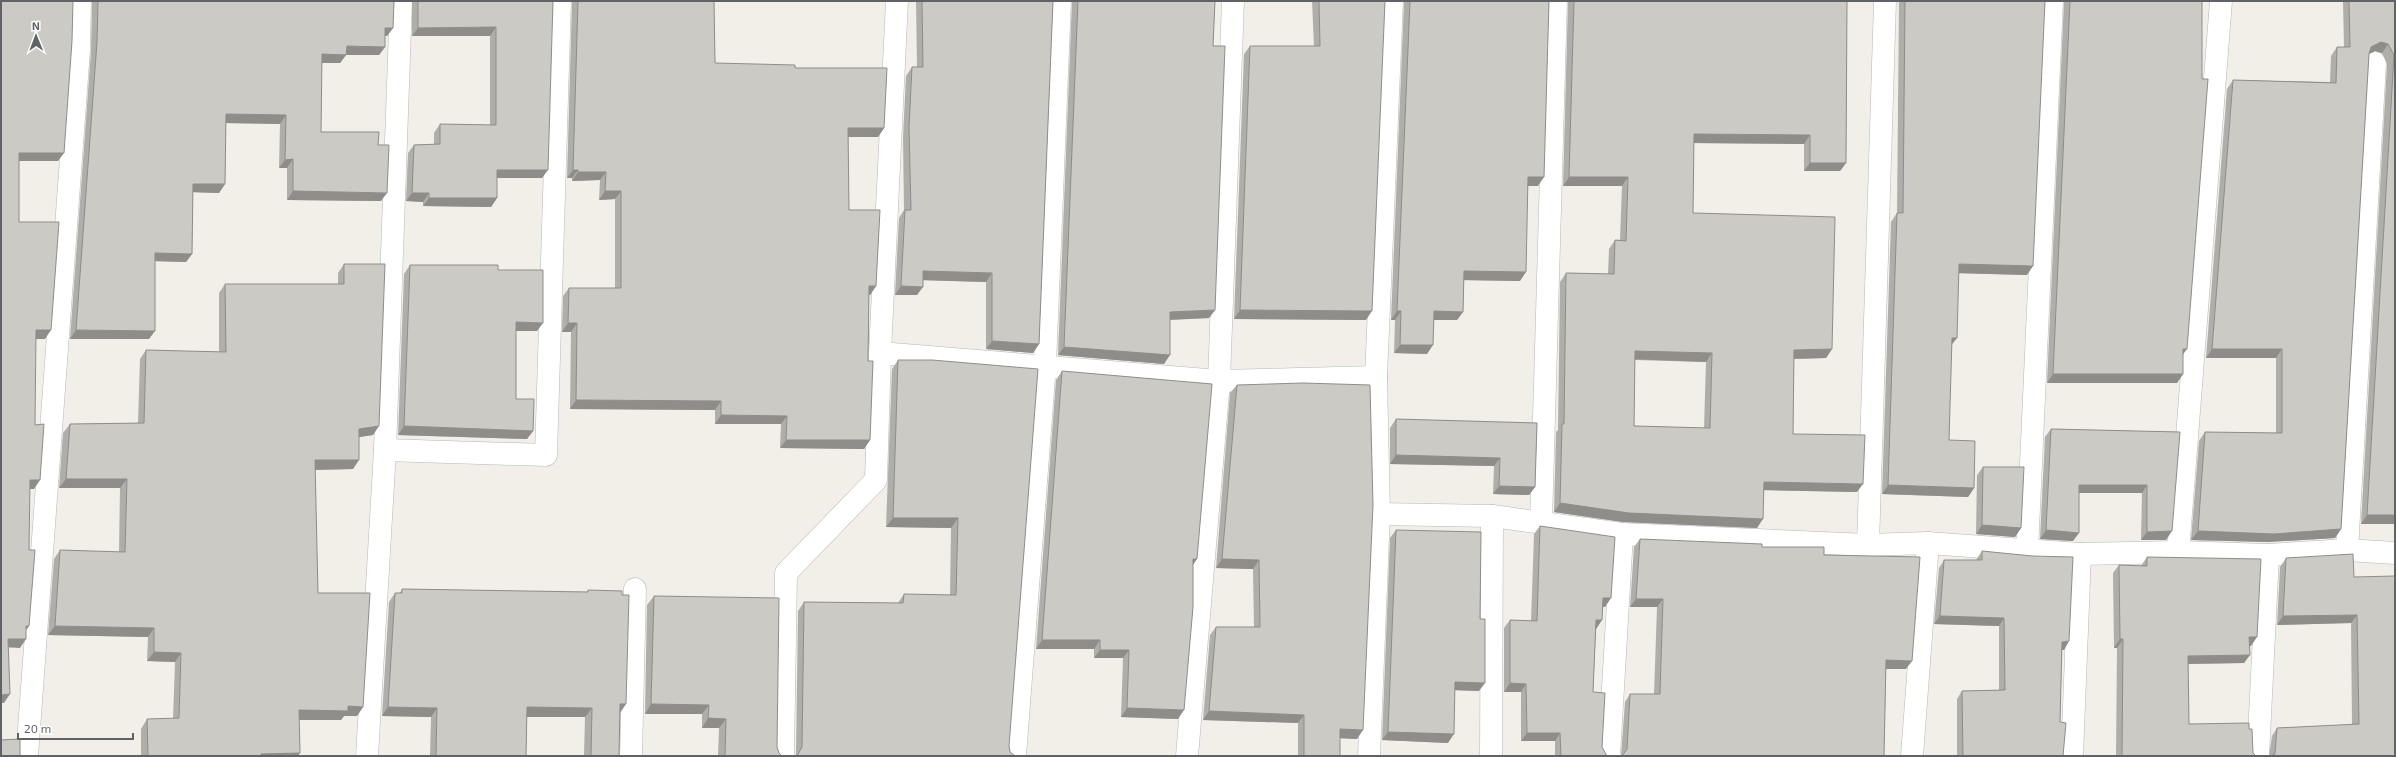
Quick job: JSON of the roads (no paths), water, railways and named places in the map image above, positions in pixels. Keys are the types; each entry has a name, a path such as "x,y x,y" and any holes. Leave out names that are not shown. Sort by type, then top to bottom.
{"street":[{"path":"27,756 79,50 80,1"},
{"path":"367,756 385,450 401,1"},
{"path":"385,450 546,455 560,1"},
{"path":"783,756 786,572 876,480 880,353 897,1"},
{"path":"1015,756 1045,365 1060,1"},
{"path":"1187,756 1219,381 1233,1"},
{"path":"1369,756 1378,514 1376,377 1392,1"},
{"path":"1541,522 1556,1"},
{"path":"1868,545 1885,1"},
{"path":"2028,552 2052,1"},
{"path":"2178,552 2221,1"},
{"path":"2347,550 2375,63"},
{"path":"880,353 1045,365 1219,381 1376,377"},
{"path":"1378,514 1492,516 1622,534 1868,545 1928,543 2028,552 2080,554 2178,552 2268,555 2347,550 2395,553"},
{"path":"1491,756 1492,516"},
{"path":"1608,756 1622,534"},
{"path":"1912,756 1928,543"},
{"path":"2072,756 2080,554"},
{"path":"2258,756 2268,555"},
{"path":"631,756 635,588"}]}
